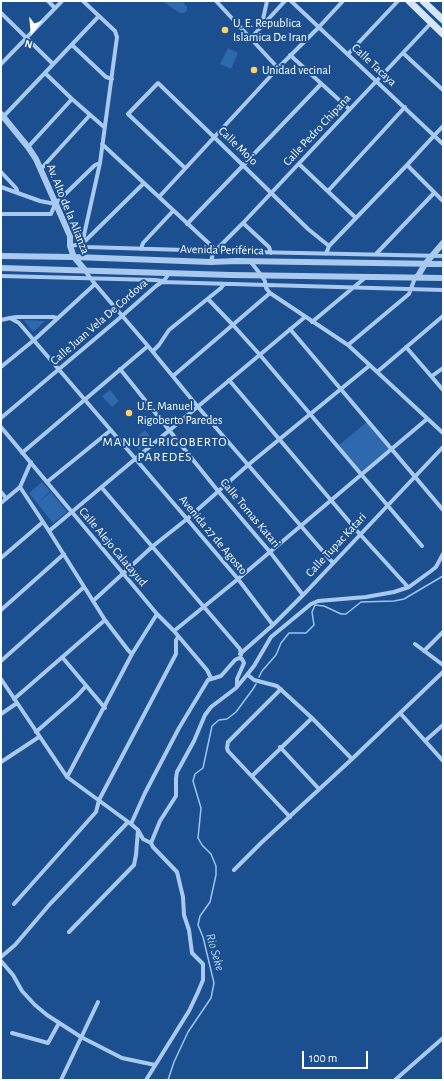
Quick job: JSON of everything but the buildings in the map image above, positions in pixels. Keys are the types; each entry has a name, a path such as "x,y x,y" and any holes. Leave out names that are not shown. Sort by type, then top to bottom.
{"main road":[{"path":"409,1 443,34"},
{"path":"423,1 443,20"}],"street":[{"path":"48,1 56,8"},
{"path":"1,64 62,1"},
{"path":"82,244 100,162 117,34 83,1"},
{"path":"216,1 278,68"},
{"path":"262,25 267,1"},
{"path":"250,38 285,1"},
{"name":"Calle Tacaya","path":"291,1 443,144"},
{"path":"159,197 290,55 343,1"},
{"path":"348,54 398,1"},
{"path":"1,13 53,64"},
{"path":"2,117 98,16"},
{"name":"Calle Pedro Chipana","path":"216,251 244,223 349,109 404,53 431,22"},
{"path":"72,45 106,77 112,79"},
{"path":"404,53 443,90"},
{"path":"290,55 349,109"},
{"path":"1,56 5,60"},
{"path":"45,73 104,127"},
{"name":"Calle Mojo","path":"185,168 128,114 158,83 244,165 308,229 329,246"},
{"path":"187,224 321,84"},
{"path":"28,146 72,99"},
{"path":"328,191 405,108"},
{"path":"41,169 90,115"},
{"name":"Av. Alto de la Alianza","path":"2,117 28,146 41,169 70,236 70,246 74,257 85,270"},
{"path":"326,254 329,246 408,165 443,126"},
{"path":"102,144 216,251"},
{"path":"1,214 51,214 55,204 95,165 100,162"},
{"path":"299,164 356,218"},
{"path":"408,165 443,201"},
{"path":"1,172 16,188 18,193"},
{"path":"70,246 82,244 144,183"},
{"path":"1,187 40,201 55,204"},
{"path":"376,254 434,193"},
{"path":"141,248 143,242 173,211"},
{"path":"244,223 269,247 271,253"},
{"path":"348,345 404,298 411,290 415,278 443,243"},
{"path":"82,244 86,247 271,253 443,256"},
{"path":"211,262 213,253 216,251"},
{"name":"Avenida Periférica","path":"1,256 211,262 249,261 443,264"},
{"path":"249,261 261,275 266,284 266,288 270,293 348,345 369,366 443,432"},
{"path":"1,268 85,270 198,407 333,563"},
{"name":"Avenida Periférica","path":"85,270 231,275 443,278"},
{"path":"1,276 164,281 169,273"},
{"path":"312,322 366,277"},
{"name":"Calle Juan Vela De Cordova","path":"1,418 156,286 164,281 443,290"},
{"path":"1,367 34,340 95,284"},
{"path":"153,352 168,330 208,299 224,284"},
{"path":"173,376 270,293"},
{"path":"208,299 260,355 422,546"},
{"path":"49,531 136,460 169,430 305,316"},
{"path":"377,372 443,316"},
{"path":"1,320 17,317 57,318"},
{"name":"Avenida 27 de Agosto","path":"10,318 19,323 34,340 238,579 273,625"},
{"path":"290,330 443,510"},
{"path":"22,453 148,346"},
{"path":"406,347 443,390"},
{"path":"93,600 153,546 187,519 248,465 369,366"},
{"path":"432,376 443,368"},
{"name":"Calle Tomas Katari","path":"120,369 218,491 270,552 302,595"},
{"path":"229,380 360,535 408,587"},
{"path":"174,631 238,579 361,474 392,450 427,419"},
{"name":"Calle Alejo Calatayud","path":"1,427 157,614 174,631 207,670 211,678"},
{"path":"48,482 111,430"},
{"name":"Calle Tupac Katari","path":"240,654 273,625 443,447"},
{"path":"1,503 20,487 31,462"},
{"path":"20,487 105,620 132,654"},
{"path":"102,488 240,649 241,659 244,663 237,679 237,686"},
{"path":"1,492 6,498"},
{"path":"1,558 43,522"},
{"path":"1,610 64,554"},
{"path":"146,1080 177,1031 203,980 203,964 192,953 189,930 184,915 183,897 177,872 153,847 152,843 153,837 160,822 176,796 177,772 194,741 204,716 211,707 248,675 271,637 311,604 318,601 366,597 394,592 408,587 436,567 443,554"},
{"path":"1,661 84,587"},
{"path":"67,777 132,654 157,614"},
{"path":"14,699 105,620"},
{"path":"424,651 443,632"},
{"path":"14,904 96,812 99,800 176,654 176,640 178,637"},
{"path":"415,644 443,665"},
{"path":"62,657 104,708"},
{"path":"1,957 15,945 50,904 129,823 179,728 208,680 221,676 235,660 239,658 241,659"},
{"path":"234,870 443,672"},
{"path":"248,675 254,680 277,686 281,689 352,759"},
{"path":"1,679 67,777 138,830 143,839 152,843"},
{"path":"36,732 77,696 86,686"},
{"path":"281,689 228,742 228,751 290,816"},
{"path":"1,714 17,703"},
{"path":"400,713 443,761"},
{"path":"252,776 280,747 312,718"},
{"path":"425,741 443,725"},
{"path":"1,762 39,737"},
{"path":"280,747 319,789"},
{"path":"70,932 134,865 138,830"},
{"path":"1,961 13,975 22,991 35,1006 59,1023 81,1037 122,1058 155,1065"},
{"path":"61,1080 98,1002"},
{"path":"12,1033 48,1043 59,1023"},
{"path":"395,1080 443,1038"}],"shaded area":[{"path":"162,1 182,1 187,7 187,11 180,13"},
{"path":"228,48 238,53 231,69 220,64"},
{"path":"24,320 45,321 33,332"},
{"path":"110,390 119,401 112,407 102,396"},
{"path":"367,422 389,449 362,472 339,445"},
{"path":"145,430 152,439 139,450 132,441"},
{"path":"42,482 50,491 39,502 51,492 67,512 53,523 29,493"}],"waterway":[{"path":"259,677 262,671 276,655 281,643 289,633 306,633 314,625 312,612 315,605 324,606 341,614 346,614 361,602 394,601 404,599 443,576"},
{"name":"Rio Seke","path":"168,1080 174,1062 188,1032 211,998 214,983 203,937 198,925 200,916 210,902 216,875 216,866 211,854 202,845 198,838 201,808 193,781 195,774 203,768 212,726 219,720 227,719 236,712 256,684"}],"place":[{"name":"U. E. Republica Islamica De Iran","path":"225,30"},
{"name":"Unidad vecinal","path":"254,70"},
{"name":"U.E. Manuel Rigoberto Paredes","path":"129,413"}],"district":[{"name":"MANUEL RIGOBERTO PAREDES","path":"165,450"}]}
